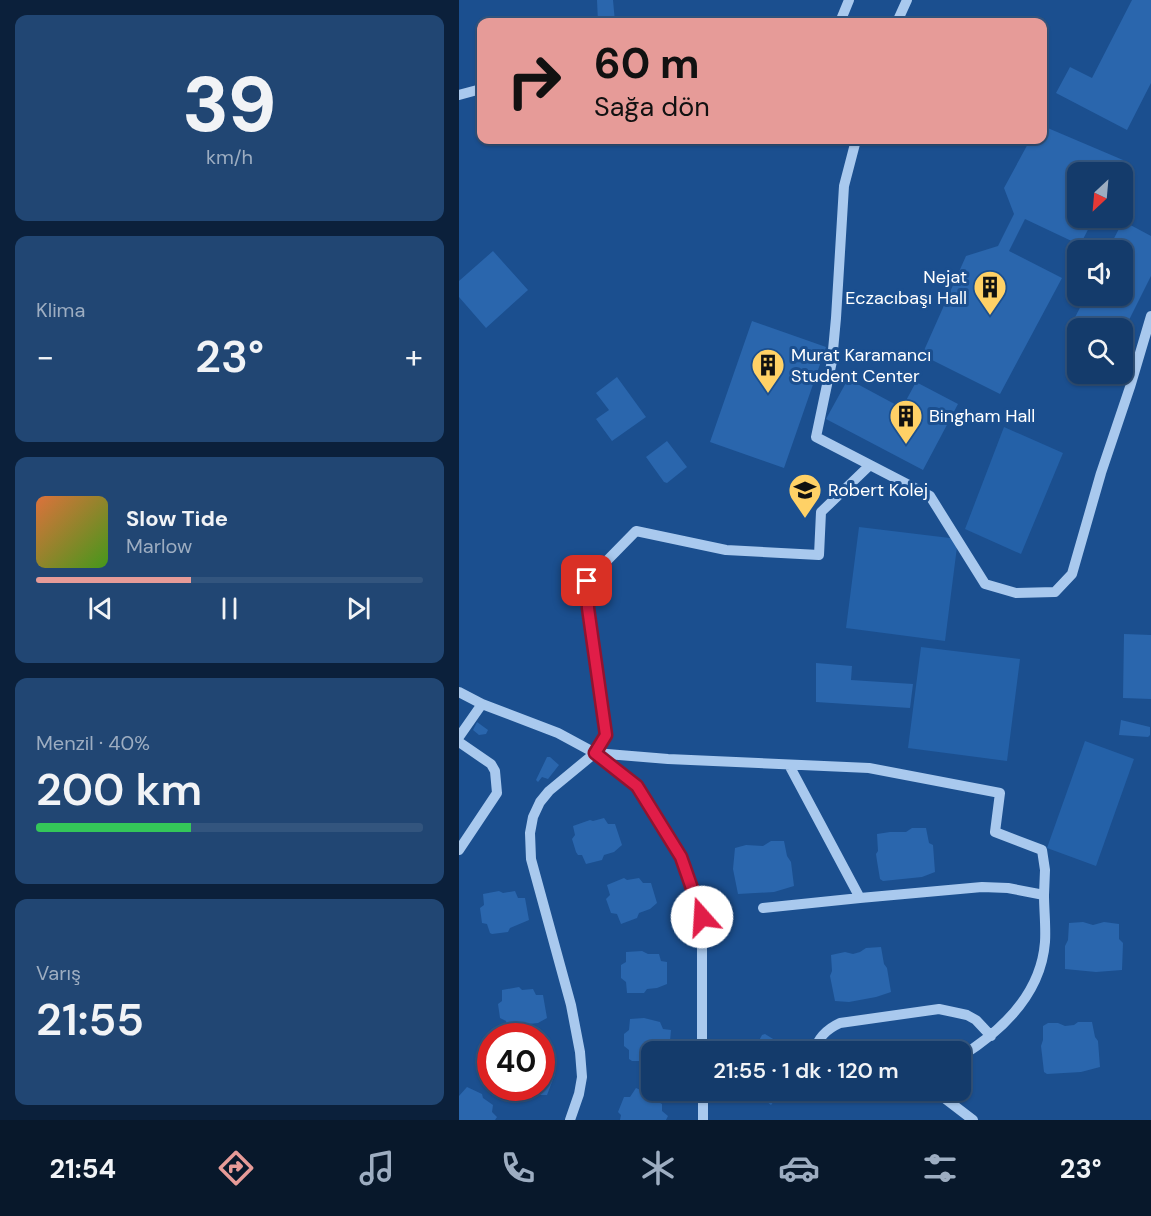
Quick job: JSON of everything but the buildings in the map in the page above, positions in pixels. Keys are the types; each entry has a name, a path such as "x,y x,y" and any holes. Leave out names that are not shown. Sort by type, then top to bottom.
{"street":[{"path":"842,18 849,0"},
{"path":"899,18 907,0"},
{"path":"459,95 477,90"},
{"path":"855,144 844,186 834,339 816,437 930,496 985,584 1016,593 1055,592 1072,574 1101,473 1151,316"},
{"path":"570,1120 582,1077 580,1052 571,1005 531,859 529,833 537,810 549,791 595,753 606,735 588,608 587,581 636,531 726,550 819,555 821,512 870,465"},
{"path":"459,692 482,704 558,733 595,753 637,786 681,857 702,917 702,1041"},
{"path":"459,737 482,704"},
{"path":"459,742 491,764 495,771 497,793 459,850"},
{"path":"595,753 668,759 869,768 1000,793 995,832 1042,850 1045,870 1045,943 1037,974 1024,1000 1013,1015 991,1036 971,1050"},
{"path":"789,765 860,898"},
{"path":"763,908 982,887 1008,888 1044,895"},
{"path":"819,1041 830,1028 840,1023 939,1009 967,1015 976,1020 991,1036"},
{"path":"703,1101 703,1120"},
{"path":"948,1101 973,1120"}],"shaded area":[{"path":"1004,427 1063,453 1021,554 965,529"},
{"path":"859,527 958,539 945,641 846,628"},
{"path":"921,647 1020,659 1007,761 908,748"},
{"path":"1085,741 1134,759 1096,866 1047,848"}],"place":[{"name":"Nejat Eczacıbaşı Hall","path":"990,316"},
{"name":"Murat Karamancı Student Center","path":"768,394"},
{"name":"Bingham Hall","path":"906,445"},
{"name":"Robert Kolej","path":"805,519"}],"route":[{"path":"587,581 588,608 606,735 595,753 637,786 681,857 702,917"}]}
